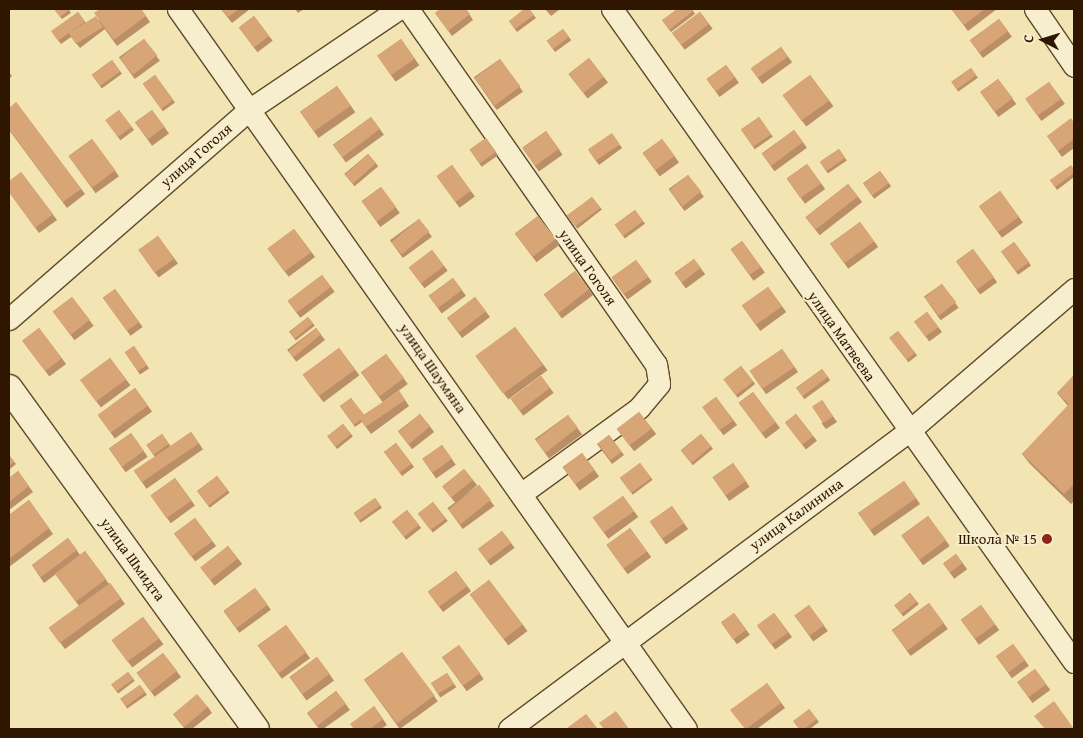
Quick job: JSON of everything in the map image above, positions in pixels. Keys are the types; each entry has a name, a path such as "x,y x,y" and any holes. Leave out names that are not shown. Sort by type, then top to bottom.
{"street":[{"name":"улица Шаумяна","path":"178,9 522,493 622,642 686,729"},
{"name":"улица Гоголя","path":"9,319 250,108 398,9"},
{"name":"улица Гоголя","path":"408,9 656,364 658,384 639,408 522,493"},
{"name":"улица Матвеева","path":"612,9 1074,662"},
{"path":"1034,9 1074,66"},
{"name":"улица Калинина","path":"508,729 622,642 909,431 1074,288"},
{"name":"улица Шмидта","path":"9,388 256,729"}],"building":[{"path":"54,9 68,9 69,10 60,17"},
{"path":"100,9 141,9 146,16 114,40 94,13"},
{"path":"222,9 239,9 228,17"},
{"path":"440,9 466,9 470,14 448,31 435,13"},
{"path":"524,9 529,9 534,15 515,29 509,21"},
{"path":"677,9 692,9 693,11 669,30 662,20"},
{"path":"953,9 985,9 964,25"},
{"path":"78,12 85,22 58,41 51,31"},
{"path":"700,12 709,24 681,45 672,33"},
{"path":"96,16 103,27 76,44 69,33"},
{"path":"254,16 269,36 254,47 239,27"},
{"path":"999,19 1008,31 979,53 970,41"},
{"path":"563,29 569,37 553,49 547,41"},
{"path":"144,39 157,55 133,75 120,59"},
{"path":"401,39 415,59 391,75 377,56"},
{"path":"781,47 788,57 758,78 751,68"},
{"path":"589,58 604,77 583,93 569,74"},
{"path":"500,59 520,86 495,105 474,78"},
{"path":"112,60 120,71 100,86 92,75"},
{"path":"726,65 735,77 716,91 707,79"},
{"path":"971,68 976,75 957,89 952,82"},
{"path":"155,75 173,100 161,109 143,84"},
{"path":"810,75 829,101 801,121 782,95"},
{"path":"998,79 1013,98 995,111 981,93"},
{"path":"1049,82 1061,99 1037,116 1025,99"},
{"path":"337,86 351,106 314,131 300,112"},
{"path":"16,102 81,189 63,202 9,129 9,108"},
{"path":"119,110 132,127 118,137 105,120"},
{"path":"152,110 165,127 148,139 135,123"},
{"path":"371,117 380,129 342,157 333,145"},
{"path":"759,117 771,134 753,147 741,130"},
{"path":"1071,118 1074,123 1074,139 1058,151 1047,136"},
{"path":"794,130 803,142 771,166 762,154"},
{"path":"546,131 559,149 535,166 523,148"},
{"path":"612,133 620,145 596,161 588,149"},
{"path":"486,138 496,152 480,164 470,150"},
{"path":"92,139 115,170 92,188 69,156"},
{"path":"662,139 675,156 655,170 643,153"},
{"path":"839,149 845,158 826,171 820,162"},
{"path":"368,154 376,163 353,184 345,175"},
{"path":"807,164 821,184 800,198 787,178"},
{"path":"452,165 471,191 455,202 437,176"},
{"path":"1071,165 1074,173 1055,187 1050,180"},
{"path":"880,171 889,183 872,196 863,184"},
{"path":"21,172 53,214 35,228 9,192 9,181"},
{"path":"688,175 701,191 683,206 669,190"},
{"path":"848,184 858,197 815,230 805,217"},
{"path":"381,187 396,207 377,221 362,201"},
{"path":"1000,191 1019,217 998,232 979,206"},
{"path":"592,197 600,208 575,227 567,215"},
{"path":"635,210 643,221 623,236 615,225"},
{"path":"538,216 556,239 533,257 515,234"},
{"path":"419,219 429,231 402,254 391,242"},
{"path":"860,222 874,241 844,263 830,244"},
{"path":"294,229 311,252 284,272 267,248"},
{"path":"158,236 174,259 154,273 138,250"},
{"path":"742,241 761,267 749,275 731,249"},
{"path":"1014,242 1029,262 1016,272 1001,252"},
{"path":"973,249 994,277 977,290 956,262"},
{"path":"432,250 444,266 421,283 409,267"},
{"path":"694,259 701,268 682,282 675,274"},
{"path":"636,260 648,277 623,294 611,277"},
{"path":"575,271 589,289 558,313 544,295"},
{"path":"322,275 331,287 297,313 288,301"},
{"path":"453,278 462,290 438,308 429,296"},
{"path":"942,284 956,302 939,316 925,298"},
{"path":"768,287 782,307 756,325 742,305"},
{"path":"115,289 139,322 127,331 103,298"},
{"path":"72,297 90,320 71,335 53,312"},
{"path":"475,297 486,311 459,333 447,319"},
{"path":"927,312 938,327 925,337 914,321"},
{"path":"308,317 313,323 295,339 290,332"},
{"path":"515,327 543,365 503,394 475,356"},
{"path":"39,328 62,358 45,371 22,341"},
{"path":"316,328 321,334 294,357 288,351"},
{"path":"898,331 915,353 907,360 889,338"},
{"path":"134,346 147,365 138,371 125,352"},
{"path":"339,348 355,370 318,396 303,374"},
{"path":"782,349 794,367 762,389 750,371"},
{"path":"386,354 404,378 379,397 361,373"},
{"path":"110,358 126,380 96,402 80,380"},
{"path":"741,366 753,382 735,395 723,379"},
{"path":"822,369 828,377 802,396 796,388"},
{"path":"1074,375 1074,484 1064,494 1022,454 1069,404 1057,393"},
{"path":"541,376 550,388 520,411 511,399"},
{"path":"135,388 148,406 111,433 98,415"},
{"path":"399,391 405,400 365,427 359,418"},
{"path":"753,392 776,422 761,433 739,403"},
{"path":"716,397 733,420 719,430 702,407"},
{"path":"351,398 365,416 354,425 340,407"},
{"path":"822,400 833,417 823,423 812,407"},
{"path":"639,412 652,429 629,446 617,429"},
{"path":"420,414 430,426 409,444 399,432"},
{"path":"796,414 813,436 802,445 785,423"},
{"path":"568,415 578,428 546,453 536,440"},
{"path":"343,424 351,434 336,447 327,437"},
{"path":"191,432 199,444 142,482 134,471"},
{"path":"131,433 144,451 122,467 109,449"},
{"path":"162,434 169,444 153,455 146,445"},
{"path":"701,434 711,446 691,463 681,451"},
{"path":"609,435 622,452 610,460 598,443"},
{"path":"396,443 412,464 400,473 384,452"},
{"path":"442,445 452,459 433,473 423,459"},
{"path":"582,453 595,470 575,484 563,467"},
{"path":"9,455 14,462 9,465"},
{"path":"640,463 651,478 631,493 620,478"},
{"path":"733,463 746,481 726,495 713,478"},
{"path":"464,469 473,480 451,498 442,487"},
{"path":"18,471 29,486 9,502 9,478"},
{"path":"217,476 228,490 208,506 197,491"},
{"path":"175,478 191,501 166,518 150,495"},
{"path":"904,481 916,498 870,530 858,513"},
{"path":"479,485 491,500 461,524 449,510"},
{"path":"623,496 634,512 604,533 593,517"},
{"path":"375,498 380,505 359,521 354,513"},
{"path":"29,500 49,528 9,559 9,515"},
{"path":"433,502 446,519 430,530 418,513"},
{"path":"672,506 684,523 662,539 650,521"},
{"path":"407,510 419,525 404,537 392,522"},
{"path":"928,516 946,540 920,560 902,536"},
{"path":"195,518 212,541 191,557 174,533"},
{"path":"630,528 647,551 624,569 607,545"},
{"path":"502,531 511,543 487,561 478,549"},
{"path":"68,538 77,550 41,577 32,565"},
{"path":"228,546 238,559 210,580 200,568"},
{"path":"85,551 106,579 76,602 55,574"},
{"path":"956,554 963,563 950,573 943,564"},
{"path":"456,571 467,586 439,607 428,592"},
{"path":"489,580 523,625 504,639 470,594"},
{"path":"110,583 121,598 60,643 49,628"},
{"path":"255,588 268,605 236,628 224,611"},
{"path":"910,593 917,602 901,614 894,605"},
{"path":"929,603 944,623 907,651 892,631"},
{"path":"809,605 824,625 810,636 795,616"},
{"path":"981,605 995,624 975,639 961,620"},
{"path":"734,613 746,630 733,639 721,622"},
{"path":"774,613 788,632 771,645 757,625"},
{"path":"143,617 159,639 127,662 111,640"},
{"path":"286,625 306,652 279,673 258,646"},
{"path":"1013,644 1025,660 1008,673 996,657"},
{"path":"459,645 480,673 463,686 442,658"},
{"path":"402,652 434,695 397,723 364,680"},
{"path":"163,653 177,671 151,691 137,673"},
{"path":"317,657 330,674 302,694 290,677"},
{"path":"1035,669 1046,684 1028,697 1017,682"},
{"path":"128,672 133,679 116,692 111,684"},
{"path":"447,673 454,684 438,694 431,683"},
{"path":"767,683 781,703 745,729 730,710"},
{"path":"140,685 145,692 126,706 121,699"},
{"path":"336,691 346,704 317,726 308,713"},
{"path":"197,694 208,707 184,727 173,714"},
{"path":"1054,701 1074,729 1045,729 1034,716"},
{"path":"374,706 383,719 370,729 354,729 350,724"},
{"path":"809,709 817,719 804,729 799,729 793,721"},
{"path":"616,711 629,729 604,729 599,723"},
{"path":"586,714 598,729 567,728"}],"place":[{"name":"Школа № 15","path":"1047,539"}]}
